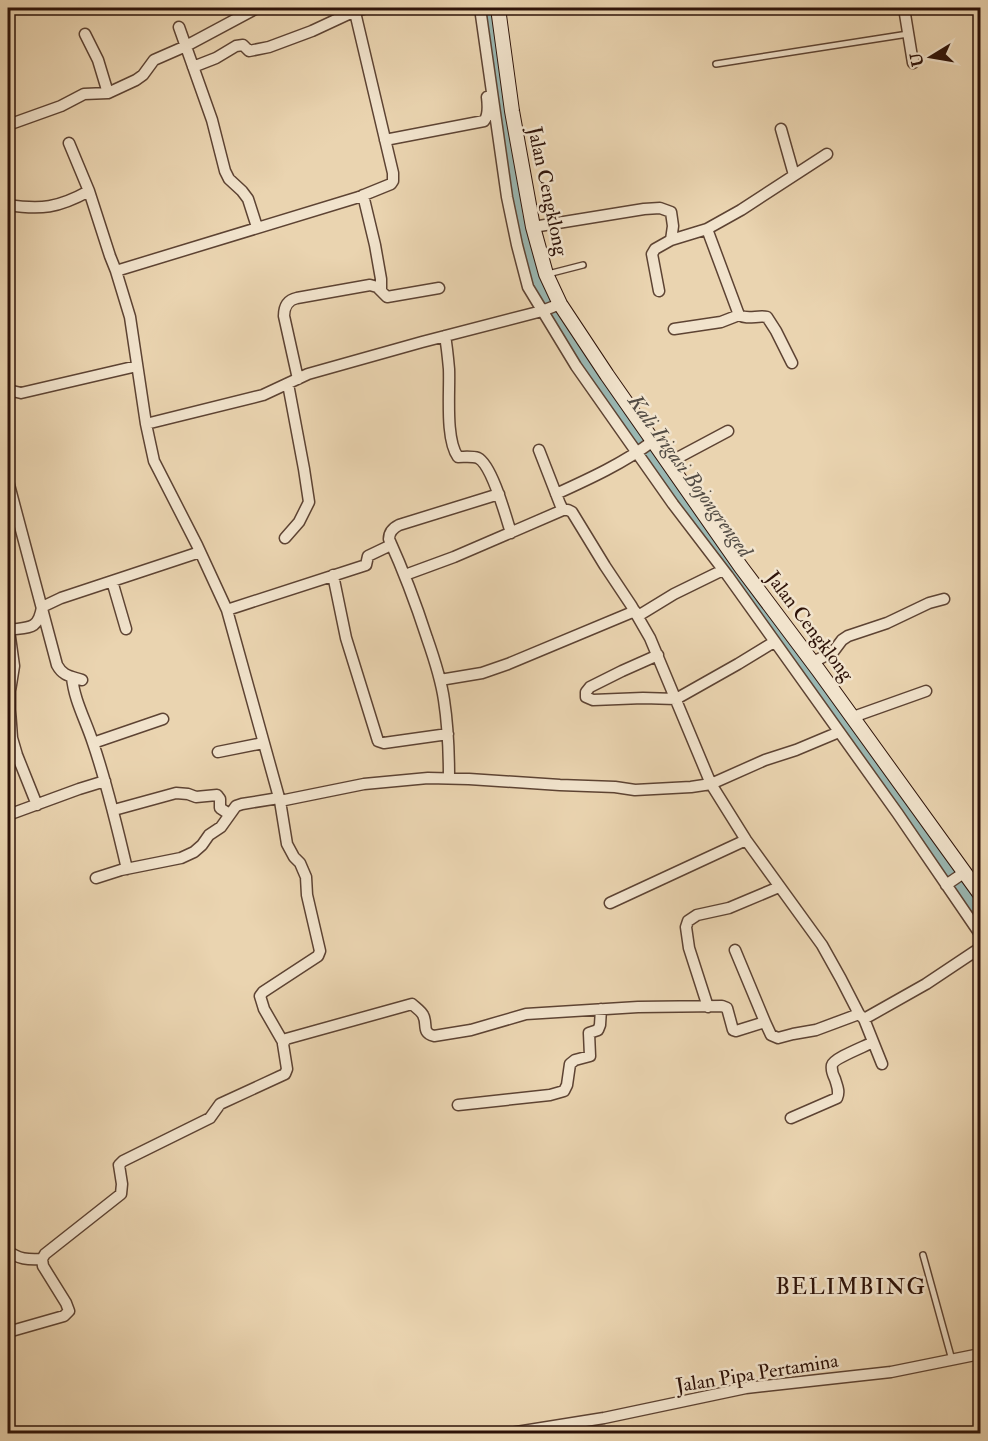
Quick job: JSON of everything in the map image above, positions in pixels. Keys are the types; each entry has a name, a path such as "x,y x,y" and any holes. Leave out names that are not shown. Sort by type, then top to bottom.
{"main road":[{"name":"Jalan Cengklong","path":"498,8 512,111 533,227 546,274 558,305 645,447 668,463 688,494 708,535 732,571 811,674 853,717 963,874 981,894"}],"street":[{"path":"8,125 61,106 84,94 108,93 143,75 154,60 186,46 257,8"},
{"path":"193,67 216,58 236,46 243,45 249,51 269,47 339,20 355,9 368,8"},
{"path":"480,8 507,196 528,287 576,366 645,447 675,503 708,535"},
{"path":"904,8 913,63"},
{"path":"116,272 363,195 388,186 393,181 386,140 355,9"},
{"path":"179,27 212,120 225,171 229,179 248,199 257,227"},
{"path":"85,34 98,60 108,93"},
{"path":"386,140 484,121 488,109 486,91 491,85"},
{"path":"781,129 794,175"},
{"path":"8,1332 64,1316 69,1311 43,1266 42,1259 45,1254 121,1194 119,1165 123,1161 210,1118 219,1104 285,1074 287,1069 283,1042 264,1009 260,996 269,987 318,956 320,951 307,895 306,877 300,862 294,857 287,844 280,800 227,610 154,461 129,317 89,191 69,143"},
{"path":"659,291 652,254 655,249 671,240 707,229 741,210 827,154"},
{"path":"8,205 24,208 48,207 70,201 89,191"},
{"path":"363,195 375,245 381,290"},
{"path":"533,227 617,212 660,208 670,212 673,226 671,240"},
{"path":"707,229 739,315 745,318 759,315 767,317 792,363"},
{"path":"285,538 299,522 309,502 284,316 286,304 297,298 370,285 381,290 387,297 439,288"},
{"path":"146,424 263,394 320,371 558,305"},
{"path":"674,329 721,322 739,315"},
{"path":"446,336 450,427 455,451 458,457 474,457 486,466 499,494 511,533"},
{"path":"8,390 21,393 137,366"},
{"path":"668,463 728,431"},
{"path":"556,494 585,481 645,447"},
{"path":"539,450 563,510"},
{"path":"8,481 57,665 61,672 77,678 75,696 93,743 114,810 127,869"},
{"path":"449,778 448,734 440,680 422,621 389,539 390,533 399,525 499,494"},
{"path":"675,503 688,494"},
{"path":"405,575 454,557 563,510 573,512 636,614 658,655 711,784 746,840 822,945 862,1017 882,1064"},
{"path":"227,610 366,565 368,556 392,545"},
{"path":"42,607 62,598 200,552"},
{"path":"440,680 482,673 500,667 636,614 675,594 732,571 774,642 811,674 839,732 981,934"},
{"path":"333,575 346,638 378,741 384,743 448,734"},
{"path":"112,581 126,629"},
{"path":"811,674 848,636 887,623 929,603 944,599"},
{"path":"37,805 12,738 10,691 14,666 8,630 36,624 40,619 42,607"},
{"path":"658,655 590,687 586,691 586,697 593,700 676,699 774,642"},
{"path":"853,717 926,691"},
{"path":"93,743 163,719"},
{"path":"96,878 190,855 221,827 236,806 242,804 280,800 364,784 428,778 615,787 635,790 681,788 711,784 765,760 839,732"},
{"path":"218,752 263,743"},
{"path":"8,815 105,782"},
{"path":"114,810 180,793 196,796 217,795 220,799 220,808 229,814"},
{"path":"610,903 746,840"},
{"path":"948,884 963,874"},
{"path":"708,1007 689,948 686,924 697,915 729,908 779,887"},
{"path":"735,950 771,1035 778,1038 862,1017 926,984 981,948"},
{"path":"283,1042 286,1039 412,1004 423,1016 427,1032 434,1036 471,1030 526,1014 638,1007 722,1006 727,1008 733,1030 736,1031 765,1022"},
{"path":"458,1105 550,1095 564,1091 570,1064 575,1060 590,1056 589,1033 598,1030 601,1010"},
{"path":"791,1118 837,1098 839,1093 832,1065 873,1042"},
{"path":"8,1251 27,1260 42,1259"},
{"name":"Jalan Pipa Pertamina","path":"503,1434 604,1418 746,1388 891,1372 981,1354"}],"lane":[{"path":"716,64 908,34"},
{"path":"546,274 583,264"},
{"path":"923,1255 952,1360"}],"waterway":[{"name":"Kali Irigasi Bojongrenged","path":"486,8 517,217 548,311 980,916"}],"district":[{"name":"BELIMBING","path":"851,1287"}]}
